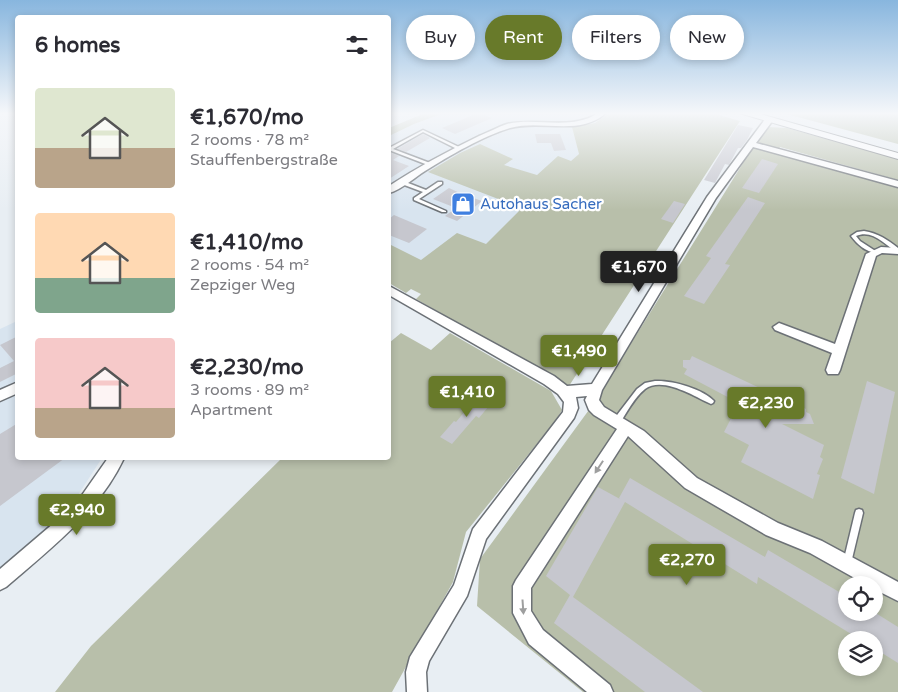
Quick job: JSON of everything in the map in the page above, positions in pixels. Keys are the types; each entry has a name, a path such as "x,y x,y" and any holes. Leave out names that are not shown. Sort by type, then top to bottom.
{"main road":[{"path":"860,145 898,156"}],"street":[{"path":"391,189 429,164 464,145"},
{"path":"391,291 578,409 594,398 712,197 751,145"},
{"path":"757,145 898,184"},
{"path":"833,370 871,254 881,250 898,251"},
{"path":"779,327 838,352"},
{"path":"0,396 15,388"},
{"path":"417,692 416,672 420,657 461,590 479,535 568,402 578,392 594,398 622,424 647,442 691,483 772,529 816,548 898,592"},
{"path":"603,692 536,636 522,613 522,586 622,424"},
{"path":"0,581 74,517 86,503 115,460"}],"lane":[{"path":"452,145 458,148"},
{"path":"391,149 429,164"},
{"path":"401,182 427,192"},
{"path":"440,183 416,199 444,211"},
{"path":"874,252 858,242 853,236 858,232 864,232 878,237 898,251"},
{"path":"622,424 634,397 646,386 663,384 688,388 711,401"},
{"path":"846,564 859,513"}],"shaded area":[{"path":"391,145 577,145 579,154 432,299 391,276"},
{"path":"15,322 15,460 101,460 76,498 52,526 0,569 0,329"}],"green space":[{"path":"477,145 483,145 513,159 504,165 537,175 558,156 571,161 579,154 577,145 724,145 569,386 416,299 421,294 411,289 406,293 391,284 391,245 421,260 457,233 486,244 522,208 428,172 460,153"},
{"path":"767,145 849,145 898,159 898,180 780,147 779,149"},
{"path":"753,147 898,185 898,692 583,692 477,606 480,559 594,403"},
{"path":"401,333 431,350 450,333 551,391 562,410 466,532 453,582 392,692 55,692 91,646 280,460 391,460 391,341"}],"building":[{"path":"403,145 417,145 406,152 397,149"},
{"path":"552,145 564,145 566,150 554,151"},
{"path":"725,145 743,145 738,148 729,165 725,164 715,183 704,180"},
{"path":"391,153 399,156 393,160 409,166 391,178"},
{"path":"762,159 778,164 759,193 742,188"},
{"name":"Autohaus Sacher","path":"449,188 482,201 457,221 445,216 456,208 433,199"},
{"path":"748,197 765,203 725,264 730,265 704,304 684,296 711,258 706,256"},
{"path":"674,201 685,204 673,223 661,219"},
{"path":"394,215 427,229 409,243 391,236 391,217"},
{"path":"15,338 15,374 0,382 0,368 14,361 0,345"},
{"path":"692,356 768,392 769,390 793,400 792,402 806,409 814,424 782,424 824,445 820,457 823,459 817,474 820,475 813,499 741,462 749,445 724,432 739,403 684,374 687,369 683,367 683,360 690,360"},
{"path":"867,381 895,392 874,494 841,478"},
{"path":"480,393 493,401 479,418 476,416 452,444 440,437 454,421 456,422"},
{"path":"15,425 15,460 62,460 0,506 0,434"},
{"path":"630,478 765,557 768,550 838,591 838,621 883,621 883,618 898,627 898,663 883,654 883,631 846,631 758,577 757,584 625,502 573,597 703,692 645,692 554,623 570,595 546,576 598,487 619,498"}],"place":[{"name":"Autohaus Sacher","path":"463,204"}]}
